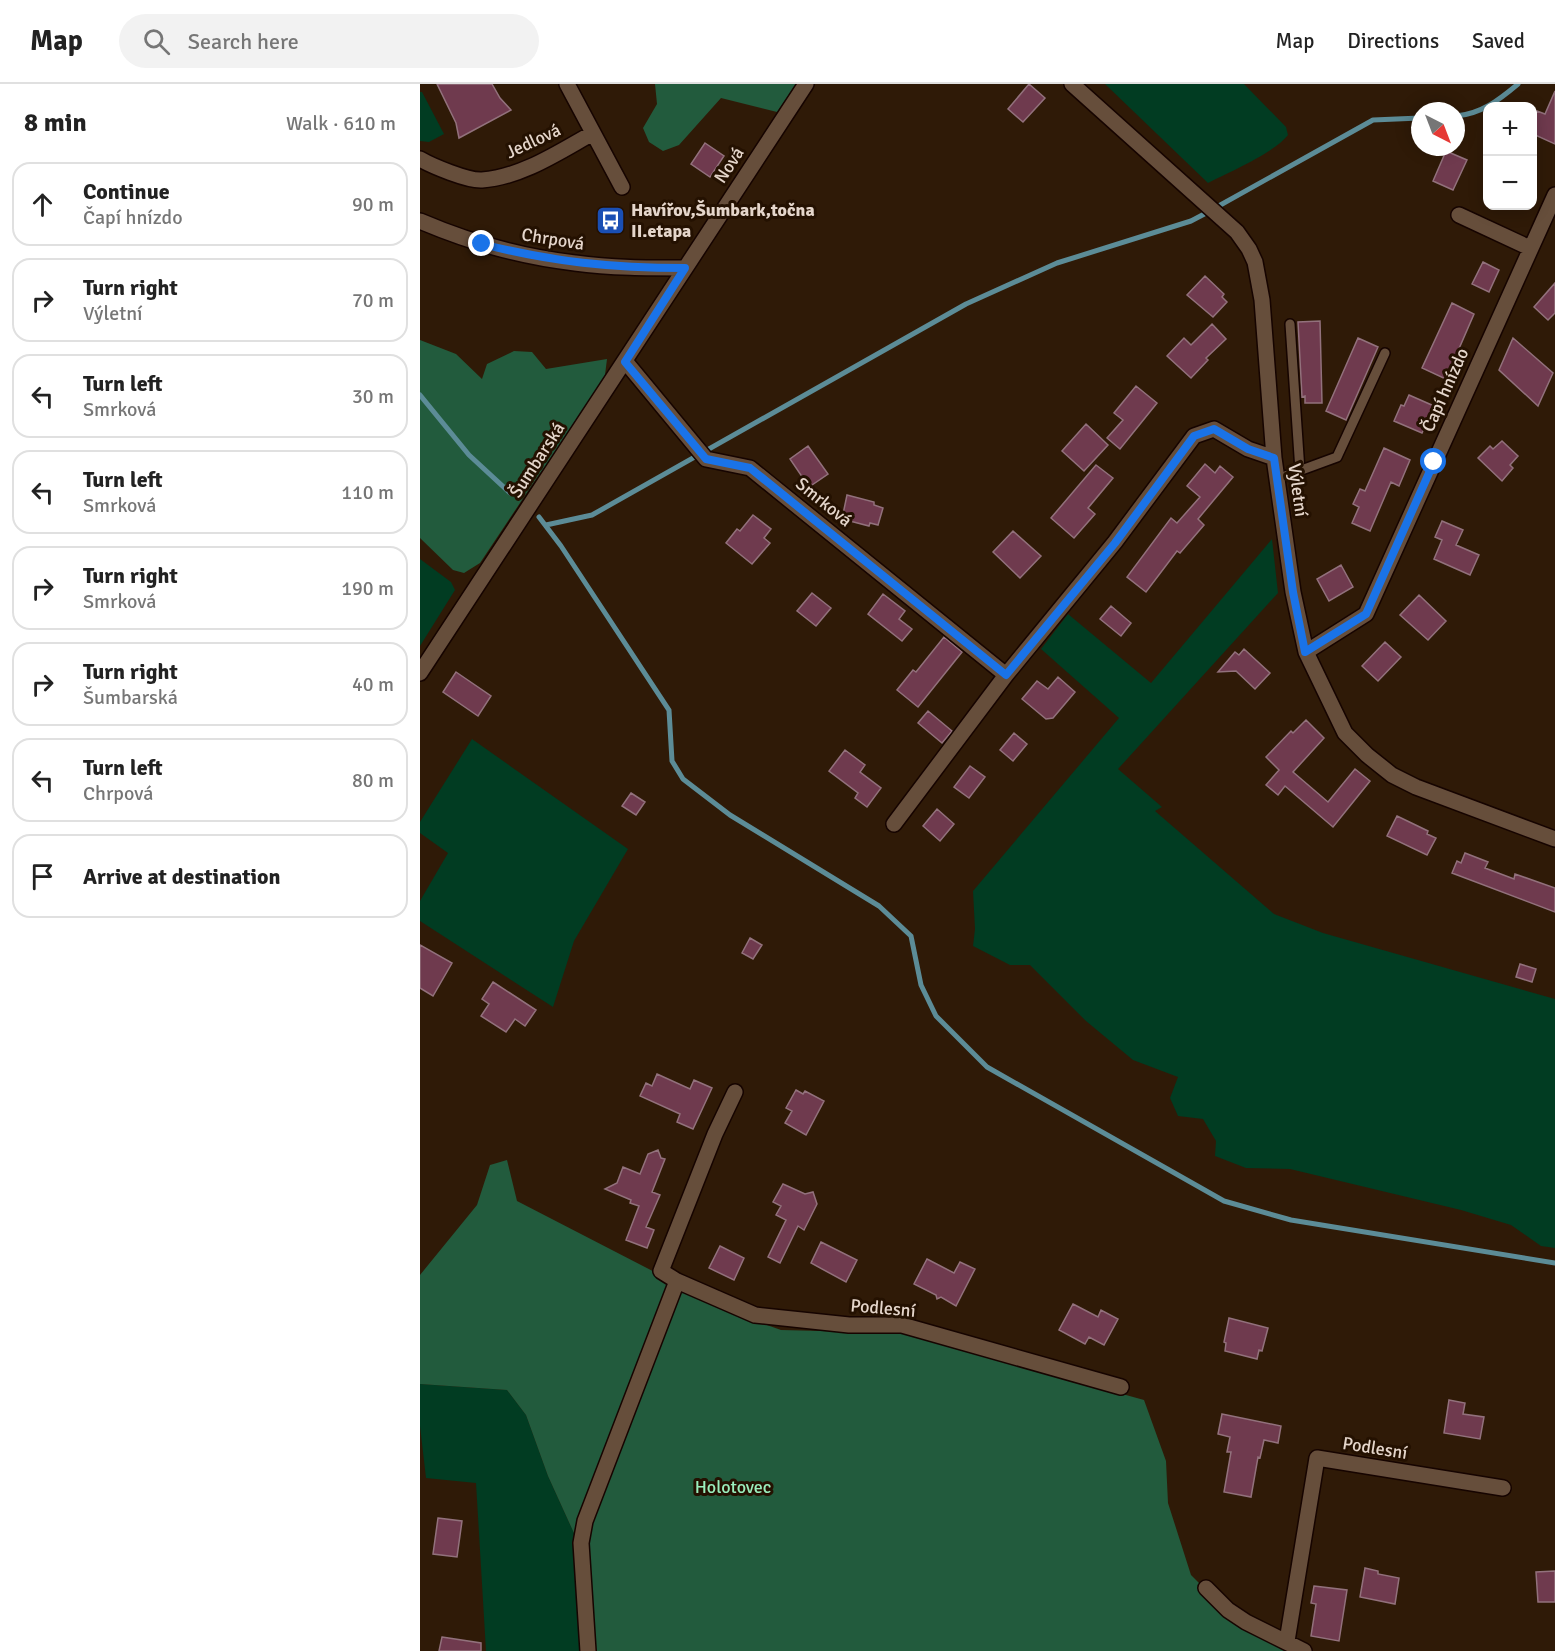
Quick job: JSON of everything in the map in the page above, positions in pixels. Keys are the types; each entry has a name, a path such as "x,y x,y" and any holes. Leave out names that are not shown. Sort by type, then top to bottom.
{"street":[{"path":"567,84 622,187"},
{"name":"Nová","path":"685,268 806,84"},
{"name":"Výletní","path":"1072,84 1237,232 1256,262 1262,300 1274,458 1293,592 1305,652 1345,733 1392,776 1555,839"},
{"name":"Jedlová","path":"420,159 433,166 480,180 522,171 593,133"},
{"name":"Čapí hnízdo","path":"1305,652 1366,614 1555,195"},
{"path":"1459,215 1530,248"},
{"name":"Chrpová","path":"420,221 482,244 522,254 575,263 685,268"},
{"name":"Šumbarská","path":"420,673 685,268"},
{"name":"Smrková","path":"625,362 706,459 750,468 1006,675"},
{"path":"894,824 1006,675 1115,543 1194,436 1214,429 1248,449 1274,458"},
{"path":"588,1651 581,1543 585,1521 677,1281 662,1271 715,1134 735,1092"},
{"name":"Podlesní","path":"677,1281 755,1315 849,1325 902,1325 1121,1387"},
{"name":"Podlesní","path":"1287,1641 1317,1458 1503,1488"},
{"path":"1206,1587 1228,1610 1246,1622 1304,1651"}],"lane":[{"path":"1290,324 1300,471"},
{"path":"1277,479 1337,457 1385,353"}],"green space":[{"path":"655,84 796,84 777,112 721,98 679,145 663,151 649,142 643,128 657,104"},
{"path":"1105,84 1244,84 1286,127 1288,135 1273,149 1208,183"},
{"path":"420,92 444,134 429,142 420,141"},
{"path":"420,340 456,354 482,379 487,364 514,351 532,352 546,369 607,359 605,375 584,414 538,476 480,563 464,573 453,570 420,538"},
{"path":"1272,539 1278,593 1118,769 1162,807 1155,811 1274,914 1323,933 1555,999 1555,1248 1541,1246 1511,1225 1461,1210 1290,1169 1246,1168 1215,1156 1216,1141 1203,1119 1178,1116 1170,1098 1178,1077 1133,1060 1086,1021 1030,965 1010,965 973,946 975,929 973,891 1119,718 1041,649 1068,614 1151,683"},
{"path":"420,559 451,582 455,590 420,646"},
{"path":"472,739 628,849 574,941 553,1007 420,921 420,901 448,853 420,833 420,822"},
{"name":"Holotovec","path":"507,1160 517,1201 734,1313 781,1330 902,1333 1144,1400 1166,1461 1168,1503 1191,1575 1241,1625 1294,1651 585,1651 578,1542 548,1476 526,1415 507,1390 420,1384 420,1275 477,1205 490,1165"},
{"path":"420,1384 507,1390 526,1415 548,1476 578,1542 583,1651 486,1651 476,1483 426,1478 420,1426"}],"building":[{"path":"437,84 492,84 500,98 511,110 459,138 456,123"},
{"path":"1029,84 1045,98 1023,122 1008,109"},
{"path":"1555,91 1555,144 1537,136 1537,111 1545,114"},
{"path":"705,143 724,156 710,177 691,164"},
{"path":"1444,156 1458,156 1467,160 1453,190 1433,181"},
{"path":"1483,262 1499,270 1489,292 1472,284"},
{"path":"1205,276 1224,294 1222,297 1227,302 1213,317 1187,295"},
{"path":"1555,283 1555,313 1548,320 1534,307"},
{"path":"1452,303 1474,314 1458,351 1462,353 1450,381 1422,368"},
{"path":"1320,321 1322,403 1305,403 1305,396 1302,397 1298,322"},
{"path":"1212,324 1226,339 1206,358 1208,360 1191,378 1167,356 1184,338 1191,345"},
{"path":"1358,338 1378,347 1346,420 1326,411"},
{"path":"1513,338 1553,373 1538,406 1499,370"},
{"path":"1136,386 1157,403 1120,449 1107,438 1123,420 1114,413"},
{"path":"1409,395 1434,406 1422,433 1394,421 1401,405 1404,406"},
{"path":"1086,424 1108,445 1084,471 1062,451"},
{"path":"1502,441 1518,456 1510,465 1513,468 1502,481 1478,458 1490,446 1493,449"},
{"path":"808,446 828,474 809,487 790,459"},
{"path":"1384,448 1410,460 1399,486 1391,482 1370,531 1352,523 1359,507 1353,504 1360,489 1365,491"},
{"path":"1205,464 1215,473 1220,466 1233,477 1198,519 1204,525 1180,553 1177,551 1146,592 1127,577 1171,518 1177,523 1200,497 1187,486"},
{"path":"1096,465 1113,478 1088,508 1095,514 1074,538 1051,518"},
{"path":"847,495 874,502 874,505 883,508 878,525 870,523 869,526 842,519"},
{"path":"753,515 771,529 764,538 770,543 752,564 726,543"},
{"path":"1442,521 1463,530 1456,545 1479,555 1470,575 1434,559 1442,540 1435,537"},
{"path":"1013,531 1041,556 1020,578 993,552"},
{"path":"1341,565 1353,587 1329,601 1317,579"},
{"path":"812,593 831,608 816,626 797,611"},
{"path":"883,594 905,611 899,619 912,629 902,641 868,614"},
{"path":"1419,595 1446,621 1428,640 1400,615"},
{"path":"1111,606 1131,623 1121,636 1100,619"},
{"path":"944,637 962,652 918,707 897,690 913,670 916,672"},
{"path":"1385,642 1401,657 1378,681 1362,666"},
{"path":"1244,649 1270,673 1255,689 1236,671 1218,672 1235,652 1239,655"},
{"path":"456,672 491,696 478,716 443,692"},
{"path":"1058,677 1075,692 1053,718 1046,719 1022,699 1037,681 1048,689"},
{"path":"928,711 952,731 942,743 918,723"},
{"path":"1306,720 1324,738 1293,772 1328,802 1355,769 1370,781 1333,827 1285,786 1278,795 1266,785 1279,770 1266,757 1291,731 1293,733"},
{"path":"1014,733 1027,744 1013,761 1000,750"},
{"path":"845,750 865,765 860,772 881,788 867,807 855,798 858,793 829,771"},
{"path":"970,766 985,777 969,798 954,787"},
{"path":"631,793 645,802 636,815 622,806"},
{"path":"937,809 954,824 940,841 923,826"},
{"path":"1397,816 1428,831 1427,834 1436,838 1427,855 1387,836"},
{"path":"1465,853 1488,862 1485,868 1514,879 1515,874 1555,888 1555,912 1452,873 1457,861 1461,863"},
{"path":"750,938 762,945 753,959 742,953"},
{"path":"420,945 452,963 433,996 420,988"},
{"path":"1520,964 1536,969 1532,982 1516,977"},
{"path":"493,982 536,1010 525,1026 515,1019 506,1032 481,1016 489,1004 482,999"},
{"path":"657,1074 690,1089 694,1080 712,1088 693,1129 677,1122 680,1114 640,1096 646,1083 652,1086"},
{"path":"796,1090 803,1094 805,1091 824,1101 806,1135 785,1123 792,1111 786,1108"},
{"path":"658,1150 661,1158 665,1159 652,1192 660,1195 646,1227 654,1230 647,1248 626,1240 639,1206 605,1189 617,1183 623,1167 640,1174 648,1154"},
{"path":"783,1184 805,1194 813,1192 817,1204 804,1230 798,1226 780,1263 768,1257 786,1220 776,1215 781,1206 773,1202"},
{"path":"821,1242 857,1260 846,1282 811,1263"},
{"path":"720,1246 744,1258 734,1280 709,1268"},
{"path":"927,1259 954,1273 960,1262 975,1269 956,1306 941,1297 937,1299 936,1295 914,1284"},
{"path":"1073,1304 1098,1317 1101,1310 1118,1319 1104,1345 1089,1337 1085,1344 1059,1330"},
{"path":"1229,1318 1268,1328 1262,1351 1259,1350 1257,1359 1225,1351 1226,1343 1224,1342"},
{"path":"1449,1400 1465,1403 1463,1414 1484,1417 1480,1439 1444,1433"},
{"path":"1222,1414 1281,1426 1278,1443 1264,1440 1260,1458 1258,1457 1251,1497 1224,1492 1231,1452 1227,1452 1230,1437 1218,1434"},
{"path":"438,1518 462,1521 457,1557 433,1554"},
{"path":"1365,1568 1378,1571 1378,1574 1399,1578 1395,1604 1360,1597"},
{"path":"1555,1571 1555,1602 1538,1602 1536,1572"},
{"path":"1314,1586 1347,1590 1339,1641 1311,1636 1316,1604 1311,1603"},
{"path":"442,1637 481,1643 481,1651 439,1651"}],"waterway":[{"path":"1465,115 1497,101 1518,84"},
{"path":"1215,208 1373,120 1411,118"},
{"path":"546,525 592,515 966,304 1057,263 1191,221 1210,211"},
{"path":"420,395 469,455 510,493"},
{"path":"539,517 561,546 669,710 672,761 683,779 730,815 879,906 911,936 921,985 936,1016 987,1067 1224,1201 1291,1220 1555,1263"}],"place":[{"name":"Havířov,Šumbark,točna II.etapa","path":"610,220"}],"route":[{"path":"482,244 575,263 685,268 625,362 706,459 750,468 1006,675 1115,543 1194,436 1214,429 1248,449 1274,458 1293,592 1305,652 1366,614 1434,462"}]}
